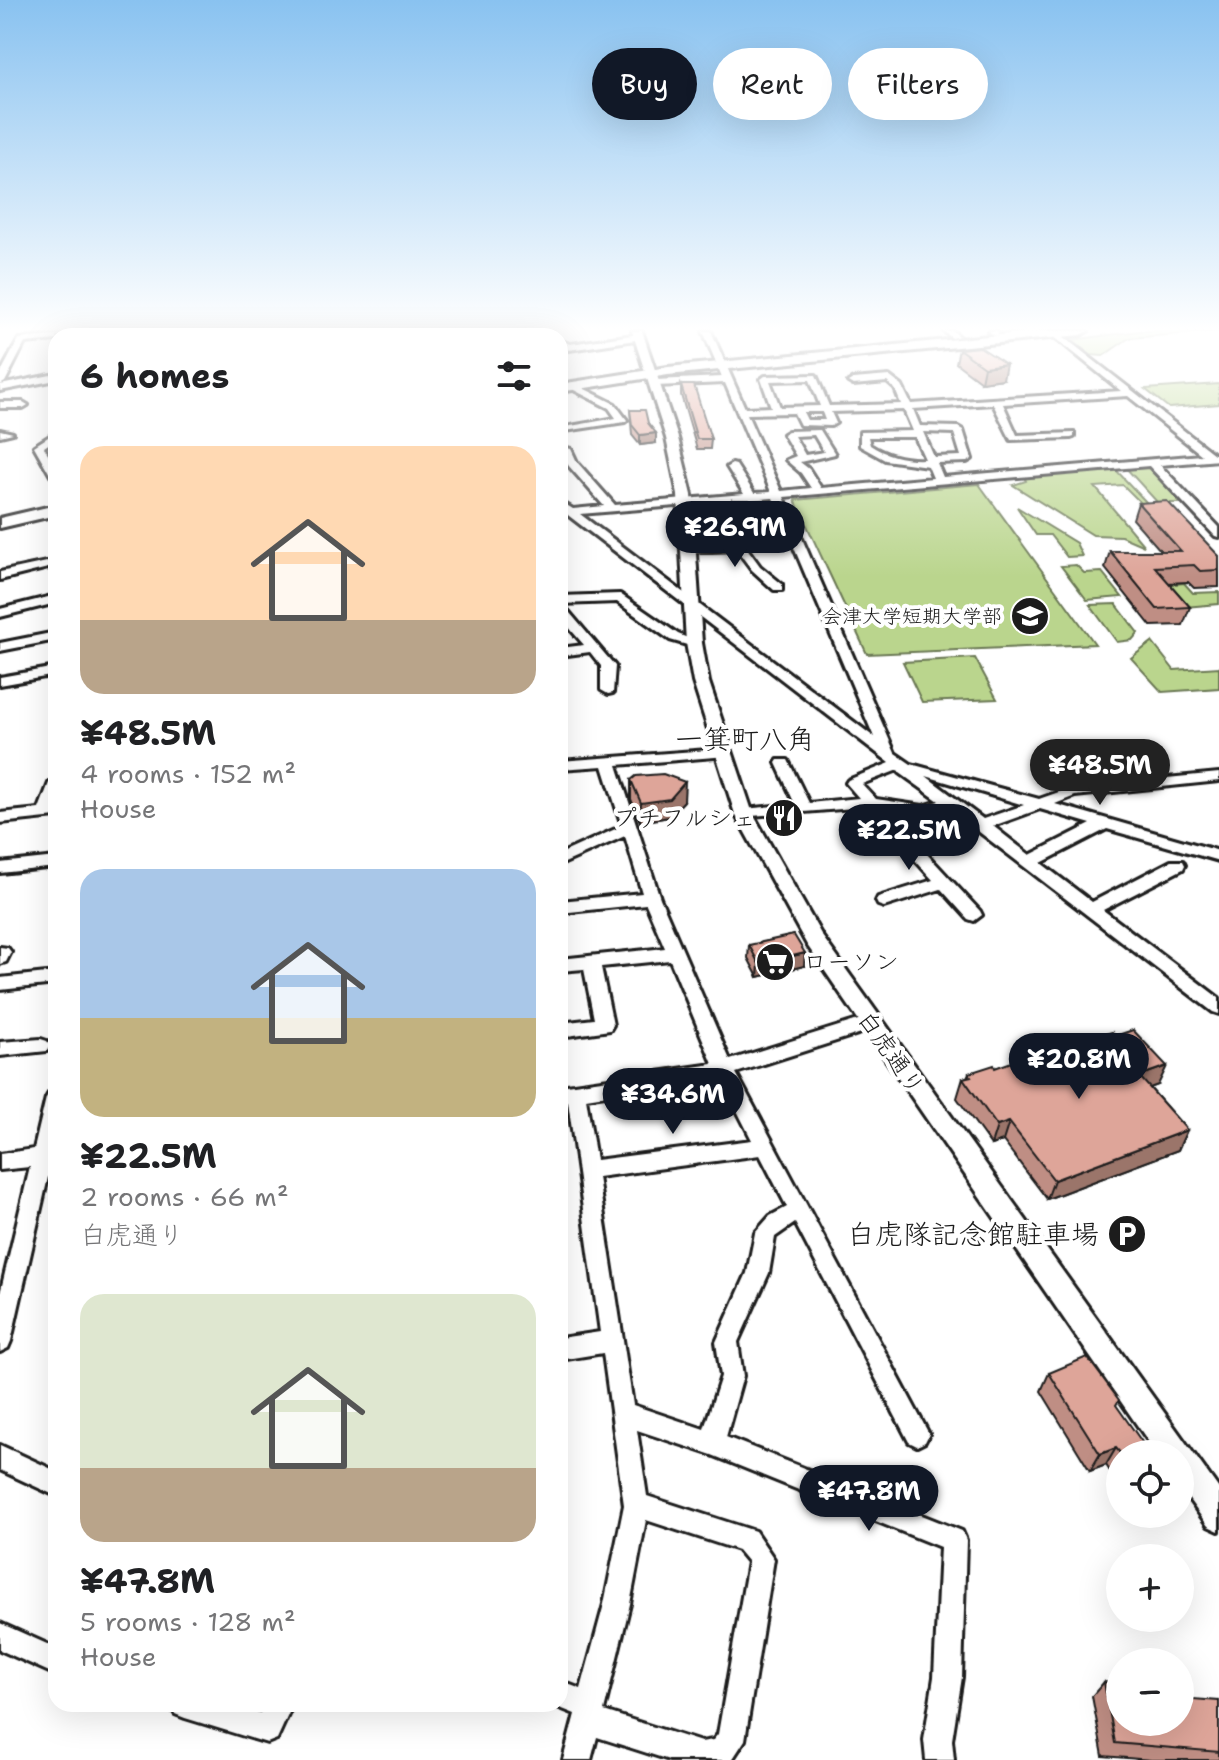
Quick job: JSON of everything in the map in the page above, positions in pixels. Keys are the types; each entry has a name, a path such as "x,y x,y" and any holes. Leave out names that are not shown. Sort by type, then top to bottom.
{"main road":[{"path":"0,523 48,512"},
{"path":"0,530 48,519"}],"street":[{"path":"568,429 622,420 617,413"},
{"name":"白虎通り","path":"663,413 686,502 694,643 710,717 744,814 814,940 1165,1440"},
{"path":"742,413 898,764"},
{"path":"799,413 803,423 831,423 826,413"},
{"path":"909,413 939,480"},
{"path":"1002,413 1014,438 1071,435"},
{"path":"1157,413 1215,458"},
{"path":"958,430 967,459 891,460 865,446 863,434 917,431 958,430"},
{"path":"48,440 39,446 48,461"},
{"path":"568,453 572,463 611,507"},
{"path":"801,457 791,460 805,471 817,490"},
{"path":"568,508 686,502 1215,458"},
{"path":"1152,463 1219,533"},
{"path":"732,467 750,496"},
{"path":"568,510 1219,1007"},
{"path":"687,549 740,546 756,568 778,587"},
{"path":"0,576 48,565"},
{"path":"568,600 620,598 674,637 694,643"},
{"path":"0,613 48,601"},
{"path":"568,619 608,666 608,690"},
{"path":"0,647 48,638"},
{"path":"568,651 592,648"},
{"path":"0,681 48,672"},
{"path":"568,764 722,753"},
{"path":"609,761 652,898 725,1069 917,1434"},
{"path":"783,763 804,807"},
{"path":"974,915 853,783 898,764 1219,856"},
{"path":"979,826 1095,788 1219,777"},
{"path":"744,814 873,803 924,811 949,802"},
{"path":"0,818 48,813"},
{"path":"1027,863 1102,825"},
{"path":"568,856 630,828"},
{"path":"0,868 48,863"},
{"path":"1090,910 1177,865"},
{"path":"884,901 945,882"},
{"path":"568,906 652,898"},
{"path":"568,964 674,953"},
{"path":"568,1029 604,1025 591,961"},
{"path":"0,984 48,979"},
{"path":"577,1760 636,1505 587,1170 568,1093 725,1069 871,1023"},
{"path":"0,1049 41,1046"},
{"path":"587,1170 765,1146"},
{"path":"0,1162 48,1156"},
{"path":"0,1341 48,1163"},
{"path":"712,1443 732,1376 727,1342 758,1273 765,1233 777,1222 799,1211"},
{"path":"568,1348 612,1341"},
{"path":"625,1414 712,1443 953,1540 948,1677 938,1740 940,1760"},
{"path":"0,1457 48,1480"},
{"path":"1194,1480 1219,1515"},
{"path":"568,1700 590,1713 701,1756 720,1753 731,1740 761,1559 746,1540 636,1505"},
{"path":"0,1636 48,1658"},
{"path":"211,1712 267,1729 275,1712"}],"green space":[{"path":"1148,466 1184,503 1158,503 1126,468"},
{"path":"1115,469 1148,504 1142,504 1123,485 1095,487 1144,546 1121,536 1093,535 1013,485 1026,481 1024,477"},
{"path":"979,484 1095,644 867,654 795,500"},
{"path":"1017,507 1076,543 1082,556 1067,557 1050,535 1036,535"},
{"path":"1076,565 1084,573 1102,572 1122,597 1087,600 1061,566"},
{"path":"1184,583 1193,593 1219,592 1219,604 1173,608 1156,586"},
{"path":"1116,604 1138,633 1132,640 1117,642 1090,605"},
{"path":"1152,642 1174,670 1219,667 1219,688 1162,692 1131,658"},
{"path":"975,658 997,699 922,702 903,662"}],"building":[{"path":"630,413 646,413 648,423 656,433 640,435 632,425"},
{"path":"689,413 703,413 711,439 697,439"},
{"path":"732,500 749,500 752,515 735,515"},
{"path":"1167,501 1219,556 1219,570 1200,571 1194,565 1155,567 1190,607 1157,609 1110,551 1181,551 1138,503"},
{"path":"663,774 685,782 670,799 641,803 631,780 636,776"},
{"path":"794,935 805,953 759,964 749,945"},
{"path":"1133,1030 1167,1066 1139,1076 1187,1130 1054,1180 1009,1122 997,1126 963,1078 971,1076 969,1073 994,1065 995,1068 1090,1034 1093,1038 1112,1032 1115,1036"},
{"path":"1087,1357 1119,1400 1116,1405 1141,1440 1106,1440 1106,1452 1100,1454 1049,1373"},
{"path":"1194,1699 1219,1701 1219,1752 1115,1743 1114,1736 1194,1736"}],"place":[{"name":"会津大学短期大学部","path":"1030,616"},
{"name":"プチフルシェ","path":"784,818"},
{"name":"ローソン","path":"775,962"},
{"name":"白虎隊記念館駐車場","path":"1127,1234"}],"district":[{"name":"一箕町八角","path":"745,739"}]}
